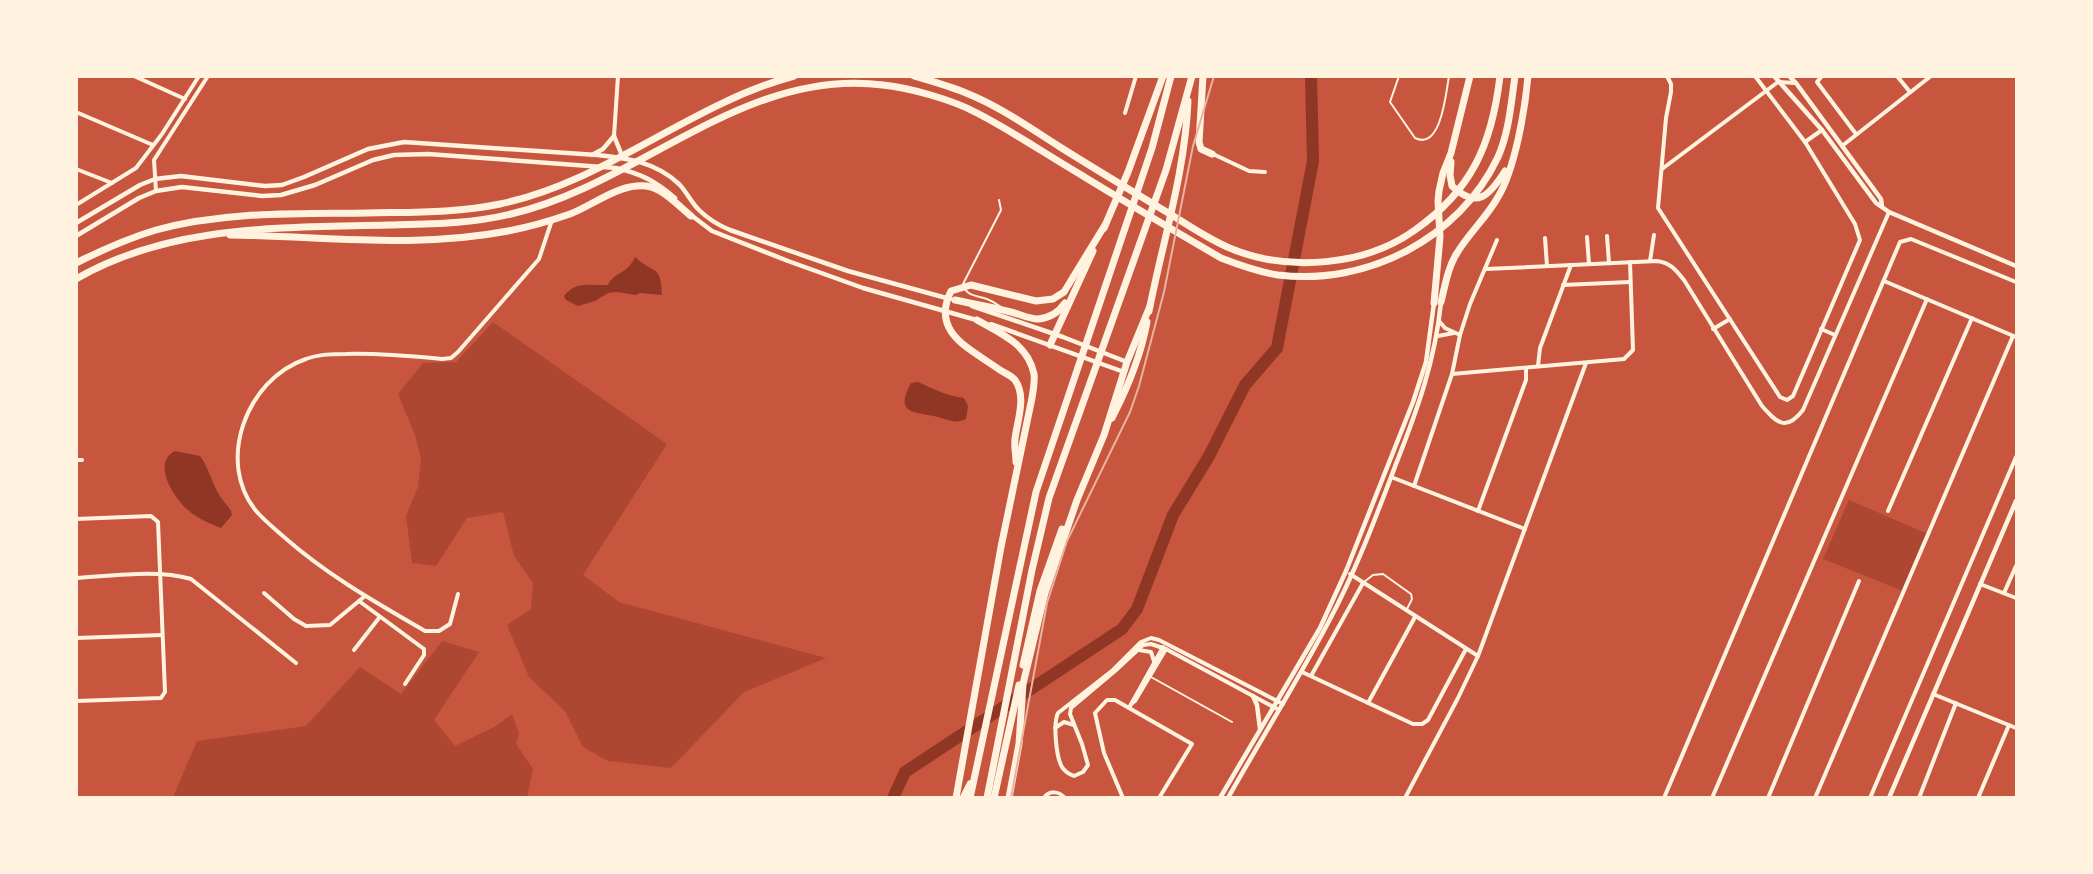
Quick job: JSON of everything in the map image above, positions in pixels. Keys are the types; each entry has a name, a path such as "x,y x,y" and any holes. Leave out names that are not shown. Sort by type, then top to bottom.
{"highway":[{"path":"76,263 138,236 192,222 272,214 431,212 472,209 521,199 562,185 599,168 747,92 794,76"},
{"path":"914,76 966,93 994,106 1213,240 1249,255 1285,263 1309,263 1363,254 1388,246 1437,215 1459,191 1485,145 1492,122 1500,76"},
{"path":"1050,345 1128,172 1163,76"},
{"path":"970,798 1036,492 1152,148 1171,76"},
{"path":"987,798 1011,686 1032,570 1049,498 1166,170 1192,76"},
{"path":"1203,76 1199,142 1201,149 1212,154"},
{"path":"1438,302 1440,237 1438,201 1443,173 1451,153 1470,76"},
{"path":"76,279 126,256 163,243 202,235 276,228 471,222 513,214 568,196 611,176 716,120 780,93 817,85 853,82 886,85 925,94 975,112 1221,258 1239,265 1278,275 1299,276 1353,271 1407,252 1434,235 1460,212 1483,183 1498,156 1508,129 1515,76"},
{"path":"1438,302 1456,254 1499,196 1514,156 1525,107 1528,76"},
{"path":"1009,798 1019,744 1023,684 1045,593 1077,500 1104,435 1127,389 1144,338 1174,208 1183,156 1188,89"},
{"path":"1451,153 1452,186 1467,197 1477,198 1494,189 1514,156"},
{"path":"202,235 274,235 410,242 450,240 509,231 553,219 572,213 624,189 638,186 662,192 692,216"},
{"path":"1017,467 1014,442 1021,398 1015,380 956,339 947,328 944,312 951,291 961,286 971,285 1036,301 1053,299 1064,292 1105,225"},
{"path":"955,300 1029,318 1050,316 1060,309 1072,294"},
{"path":"1104,435 1127,362 1150,306"},
{"path":"956,798 1017,467 1032,398 1034,375 1027,355 1015,342 977,320"},
{"path":"994,798 1033,615 1046,571 1077,500"},
{"path":"963,798 975,773"}],"street":[{"path":"134,76 185,99"},
{"path":"76,205 136,168 199,76"},
{"path":"156,191 154,160 208,76"},
{"path":"618,76 614,136 623,158"},
{"path":"1125,113 1136,76"},
{"path":"1667,76 1671,84 1671,92 1666,118 1658,208 1668,227 1780,397 1786,400 1793,396 1860,240 1855,224 1805,142 1755,76"},
{"path":"1789,76 1881,199 1882,206"},
{"path":"1822,76 1817,82 1856,134"},
{"path":"1897,76 1910,93"},
{"path":"1842,146 1930,76"},
{"path":"1662,170 1766,91 1777,78"},
{"path":"1777,78 1796,83"},
{"path":"1777,78 1822,130 1876,203 1889,212 2016,266"},
{"path":"76,112 153,145"},
{"path":"1805,142 1822,130"},
{"path":"592,155 603,148 614,136"},
{"path":"76,223 154,179 181,176 265,186 282,185 368,149 404,142 623,158 644,163 659,170 679,184 699,210 717,224 730,230 848,270 955,300 1063,337 1127,362"},
{"path":"76,236 139,198 156,191 182,187 262,196 281,195 315,185 373,159 411,153 616,168 640,174 657,183 675,197 692,216 712,231 727,238 863,288 977,320 1124,372"},
{"path":"1212,154 1250,171 1265,172"},
{"path":"76,169 113,183"},
{"path":"1486,269 1666,262 1673,266 1684,280 1762,406 1776,422 1786,424 1796,419 1803,410 1889,212"},
{"path":"458,594 450,624 439,631 424,630 365,596 307,557 257,512 244,492 236,457 244,423 256,399 277,375 305,359 328,355 381,353 451,358 539,259 553,219"},
{"path":"1607,236 1609,263"},
{"path":"1650,261 1654,236"},
{"path":"1587,237 1589,264"},
{"path":"1545,238 1547,266"},
{"path":"1664,798 1900,242 1911,238 2016,282"},
{"path":"1414,486 1452,374 1457,334 1497,240"},
{"path":"1452,374 1624,359 1633,350 1630,262"},
{"path":"1538,367 1540,348 1571,265"},
{"path":"1815,798 2015,336 1884,281"},
{"path":"1563,285 1630,282"},
{"path":"1712,798 1927,299"},
{"path":"1228,798 1302,672 1329,621 1350,574 1420,401 1437,336 1438,302"},
{"path":"1220,798 1322,622 1346,571 1426,363 1438,302"},
{"path":"1888,511 1972,318"},
{"path":"1713,329 1730,319"},
{"path":"1439,321 1445,328 1457,334"},
{"path":"1821,329 1835,335"},
{"path":"1437,336 1457,334"},
{"path":"1405,798 1458,699 1478,656 1586,363"},
{"path":"1478,511 1526,380 1526,368"},
{"path":"1870,798 2016,457"},
{"path":"1384,475 1525,529"},
{"path":"1889,798 2016,501"},
{"path":"76,519 151,516 158,522 165,692 161,698 76,701"},
{"path":"2004,593 2016,566"},
{"path":"1350,574 1478,656"},
{"path":"76,578 179,575 191,579 296,663"},
{"path":"1768,798 1859,581"},
{"path":"1311,676 1363,583"},
{"path":"1980,584 2016,598"},
{"path":"264,593 294,619 306,626 330,625 365,596"},
{"path":"359,601 424,649 424,655 405,684"},
{"path":"1368,703 1415,617"},
{"path":"354,650 379,618"},
{"path":"76,638 162,635"},
{"path":"1279,710 1166,647 1155,638 1141,642 1113,670 1058,712 1055,728 1062,768 1074,776 1083,772 1088,765 1087,757 1070,711 1073,705 1147,644 1166,647 1283,704"},
{"path":"1130,706 1154,662 1166,647"},
{"path":"1130,706 1166,647"},
{"path":"1302,672 1413,724 1422,724 1428,720 1466,649"},
{"path":"1138,650 1150,652 1154,662"},
{"path":"1933,694 2016,728"},
{"path":"1253,696 1257,704 1260,729"},
{"path":"1123,798 1104,753 1095,713 1107,700 1115,700 1130,706 1192,744 1159,798"},
{"path":"1919,798 1956,703"},
{"path":"1055,728 1064,722 1075,726"},
{"path":"1978,798 2009,725"},
{"path":"1044,798 1052,792 1058,792 1065,798"}],"lane":[{"path":"1399,76 1390,102 1415,138 1426,141 1434,134 1438,126 1449,76"},
{"path":"999,200 1001,210 963,288 969,294 988,300 1010,312"},
{"path":"1363,583 1373,574 1383,574 1411,594 1412,599 1406,611"},
{"path":"1150,676 1232,722"}],"shaded area":[{"path":"635,257 656,271 660,278 662,295 608,293 595,301 578,306 566,300 564,296 579,286 608,285 614,277 632,263"},
{"path":"493,322 667,444 583,575 619,602 826,658 744,692 671,768 608,761 583,747 565,711 529,677 507,625 531,609 533,583 514,556 503,512 467,518 436,566 412,563 406,516 418,487 421,459 415,435 398,394 423,363 456,362"},
{"path":"918,382 946,394 964,398 968,406 966,419 950,420 918,413 907,408 905,399 907,392 911,383"},
{"path":"175,451 200,456 203,461 232,515 221,528 192,513 182,505 171,489 165,472 165,464 168,456"},
{"path":"1849,500 1928,534 1903,591 1823,559"},
{"path":"442,641 479,652 434,720 455,746 496,726 512,714 519,733 516,744 533,769 527,797 173,797 197,741 306,726 360,667 401,694"}],"waterway":[{"path":"893,798 905,772 1122,629 1137,609 1173,515 1209,456 1245,385 1277,348 1313,161 1311,76"}],"railway":[{"path":"1011,798 1047,603 1067,541 1130,412 1139,386 1164,292 1193,146 1214,76"}]}
